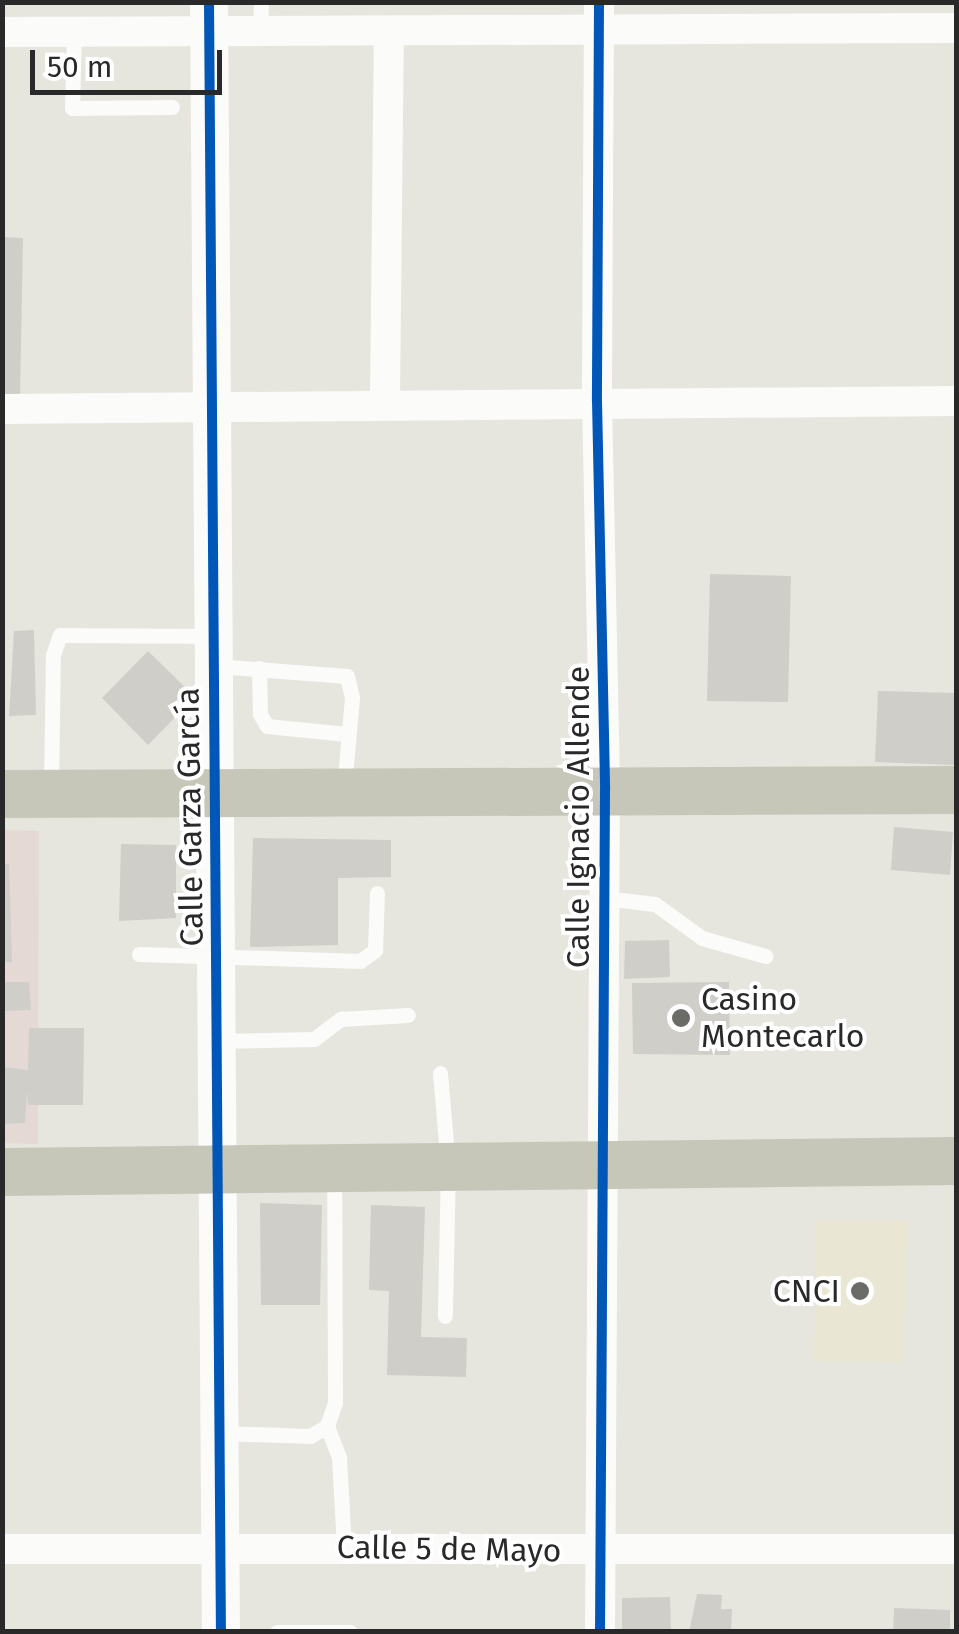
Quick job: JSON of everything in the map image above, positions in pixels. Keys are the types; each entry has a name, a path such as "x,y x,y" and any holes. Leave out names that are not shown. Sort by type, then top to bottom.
{"main road":[{"path":"2,794 956,790"},
{"path":"2,1172 956,1161"}],"street":[{"path":"2,32 74,32 209,18 260,17 390,30 599,15 956,28"},
{"name":"Calle Ignacio Allende","path":"599,15 597,401 605,790 600,1632"},
{"name":"Calle Garza García","path":"209,18 215,406 212,651 221,1632"},
{"path":"384,401 390,30"},
{"path":"2,409 384,401 956,400"},
{"name":"Calle 5 de Mayo","path":"2,1549 956,1549"}],"lane":[{"path":"74,32 72,108 172,107"},
{"path":"51,794 53,656 60,635 212,651 259,668 347,676 344,792"},
{"path":"259,668 260,714 267,726 346,734"},
{"path":"140,954 360,961 370,956 378,938 378,892"},
{"path":"604,898 655,904 702,938 765,956"},
{"path":"218,1042 314,1039 341,1019 408,1015"},
{"path":"440,1073 448,1168 445,1316"},
{"path":"334,1169 335,1403 327,1426 339,1458 344,1548"},
{"path":"221,1433 310,1436 327,1426"},
{"path":"277,1632 350,1632"}],"shaded area":[{"path":"3,830 39,831 38,1144 3,1143"},
{"name":"CNCI","path":"816,1220 908,1220 903,1362 814,1361"}],"building":[{"path":"2,237 23,238 20,397 2,397"},
{"path":"710,574 791,576 788,702 707,701"},
{"path":"34,630 36,715 9,716 14,631"},
{"path":"148,651 195,697 148,745 102,698"},
{"path":"878,691 956,693 956,765 875,762"},
{"path":"894,827 953,832 950,875 891,870"},
{"path":"253,838 391,840 391,877 338,878 338,945 250,947"},
{"path":"121,844 176,845 176,918 119,921"},
{"path":"2,864 9,864 12,962 2,962"},
{"path":"669,940 670,977 624,979 625,941"},
{"path":"2,982 29,982 31,1010 2,1011"},
{"name":"Casino Montecarlo","path":"729,982 730,1055 633,1054 632,983"},
{"path":"29,1028 84,1028 83,1105 28,1105 27,1090 25,1123 2,1124 2,1067 28,1070"},
{"path":"260,1203 322,1205 320,1305 261,1305"},
{"path":"371,1205 425,1207 421,1337 467,1338 466,1377 387,1375 389,1291 369,1290"},
{"path":"697,1594 722,1595 721,1609 732,1609 731,1632 689,1632"},
{"path":"670,1597 671,1632 622,1632 622,1598"},
{"path":"894,1608 950,1610 950,1632 893,1632"}],"cycle path":[{"path":"209,2 221,1632"},
{"path":"599,2 597,401 605,790 600,1632"}],"place":[{"name":"Casino Montecarlo","path":"681,1018"},
{"name":"CNCI","path":"860,1291"}]}
